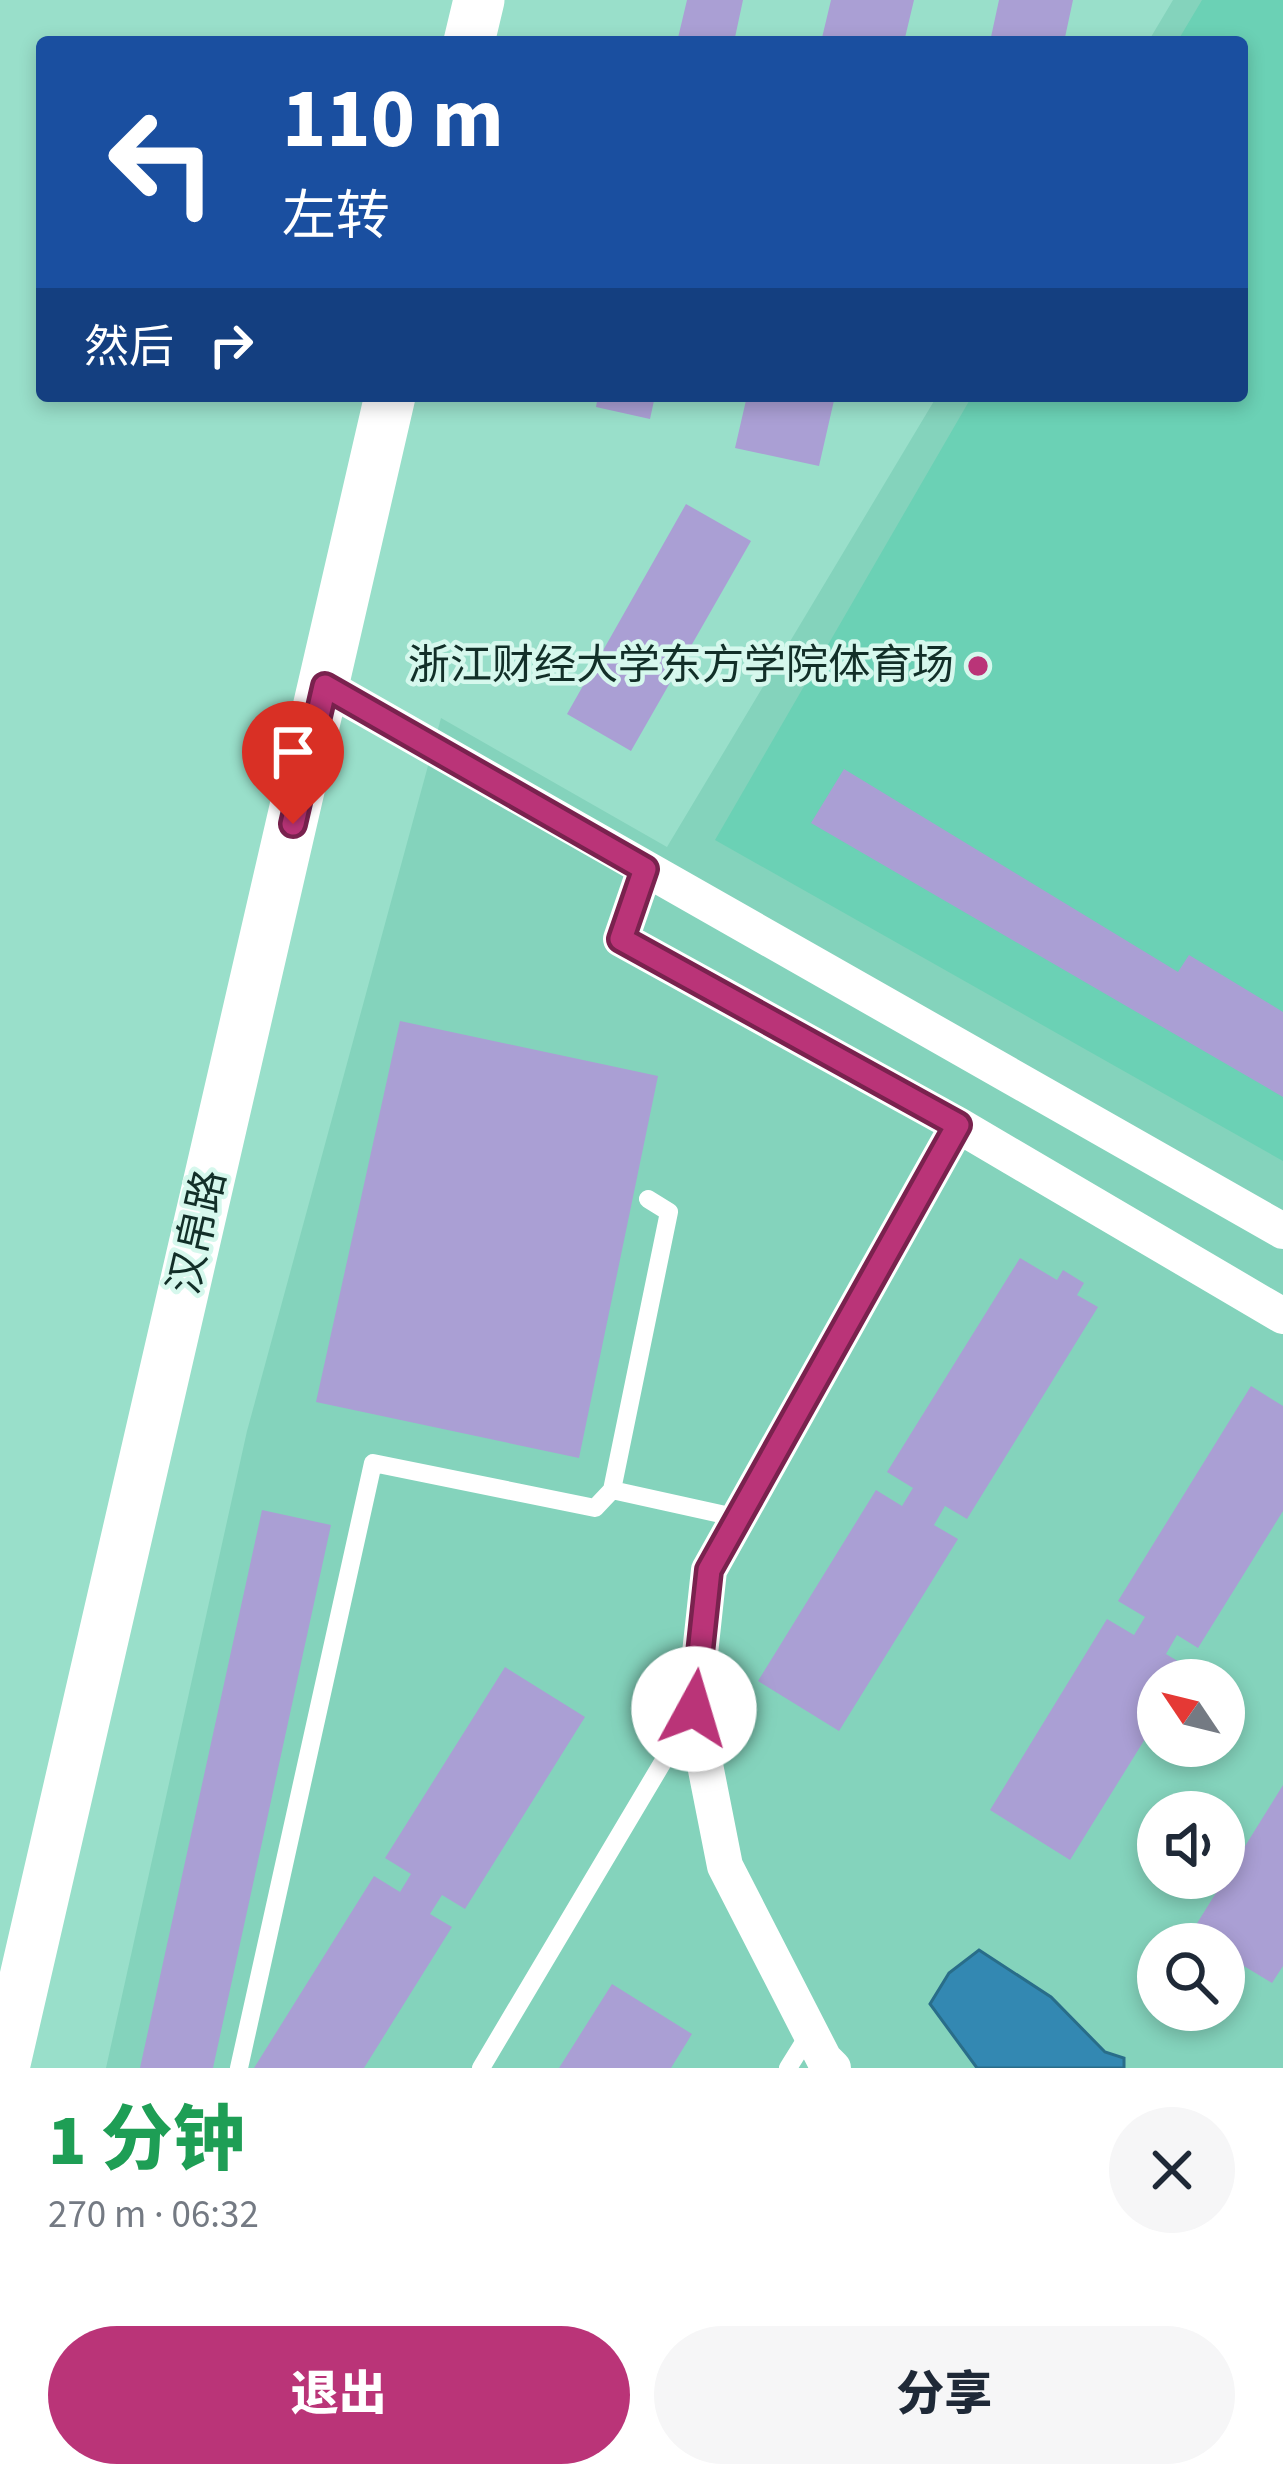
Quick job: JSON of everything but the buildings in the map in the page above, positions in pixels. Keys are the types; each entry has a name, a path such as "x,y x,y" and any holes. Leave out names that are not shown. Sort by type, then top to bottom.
{"street":[{"path":"471,36 479,0"},
{"name":"汉帛路","path":"4,2068 389,402"},
{"path":"325,686 1283,1232"},
{"path":"645,869 621,939 958,1125 1283,1316"},
{"path":"833,2068 725,1865 694,1709 709,1570 958,1125"}],"lane":[{"path":"239,2068 373,1463 596,1508 612,1490 670,1212 648,1199"},
{"path":"612,1490 739,1518"},
{"path":"481,2068 694,1709"},
{"path":"788,2068 811,2032"}],"shaded area":[{"path":"1173,0 1283,0 1283,2068 106,2068 247,1431 441,718 667,847 933,402 1248,402 1248,36 1152,36"},
{"path":"1202,0 1283,0 1283,1161 715,840 969,402 1248,402 1248,36 1181,36"}],"water":[{"path":"979,1950 1051,1997 1105,2052 1124,2058 1124,2068 977,2068 930,2004 949,1973"}],"place":[{"name":"浙江财经大学东方学院体育场","path":"978,666"}],"route":[{"path":"293,824 325,686 645,869 621,939 958,1125 709,1570 694,1709"}]}
